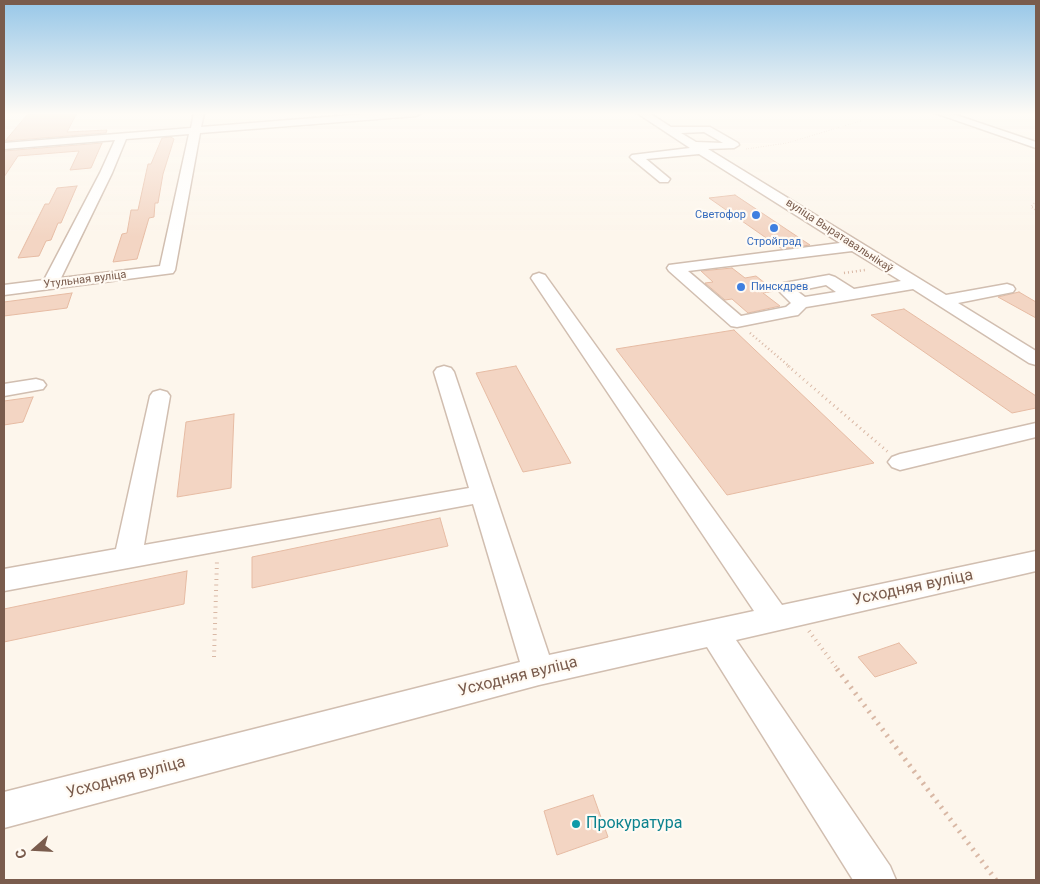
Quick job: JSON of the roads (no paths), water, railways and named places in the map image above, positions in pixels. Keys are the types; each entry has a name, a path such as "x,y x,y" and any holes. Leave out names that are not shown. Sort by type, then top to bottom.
{"street":[{"path":"50,284 114,154"},
{"name":"Утульная вуліца","path":"4,290 166,270 190,154"},
{"path":"655,154 636,157 664,179"},
{"name":"вуліца Выратавальнікаў","path":"707,154 1036,359"},
{"path":"853,246 675,268 737,322 792,311 801,303 915,284"},
{"path":"539,278 775,618"},
{"path":"942,301 1007,289"},
{"path":"444,372 539,671"},
{"path":"4,390 36,385"},
{"path":"128,558 160,396"},
{"path":"900,462 1036,430"},
{"path":"4,580 482,494"},
{"name":"Усходняя вуліца","path":"4,810 539,671 1036,561"},
{"path":"713,631 876,880"}],"place":[{"name":"Светофор","path":"756,215"},
{"name":"Стройград","path":"774,228"},
{"name":"Пинскдрев","path":"741,287"},
{"name":"Прокуратура","path":"576,824"}]}
